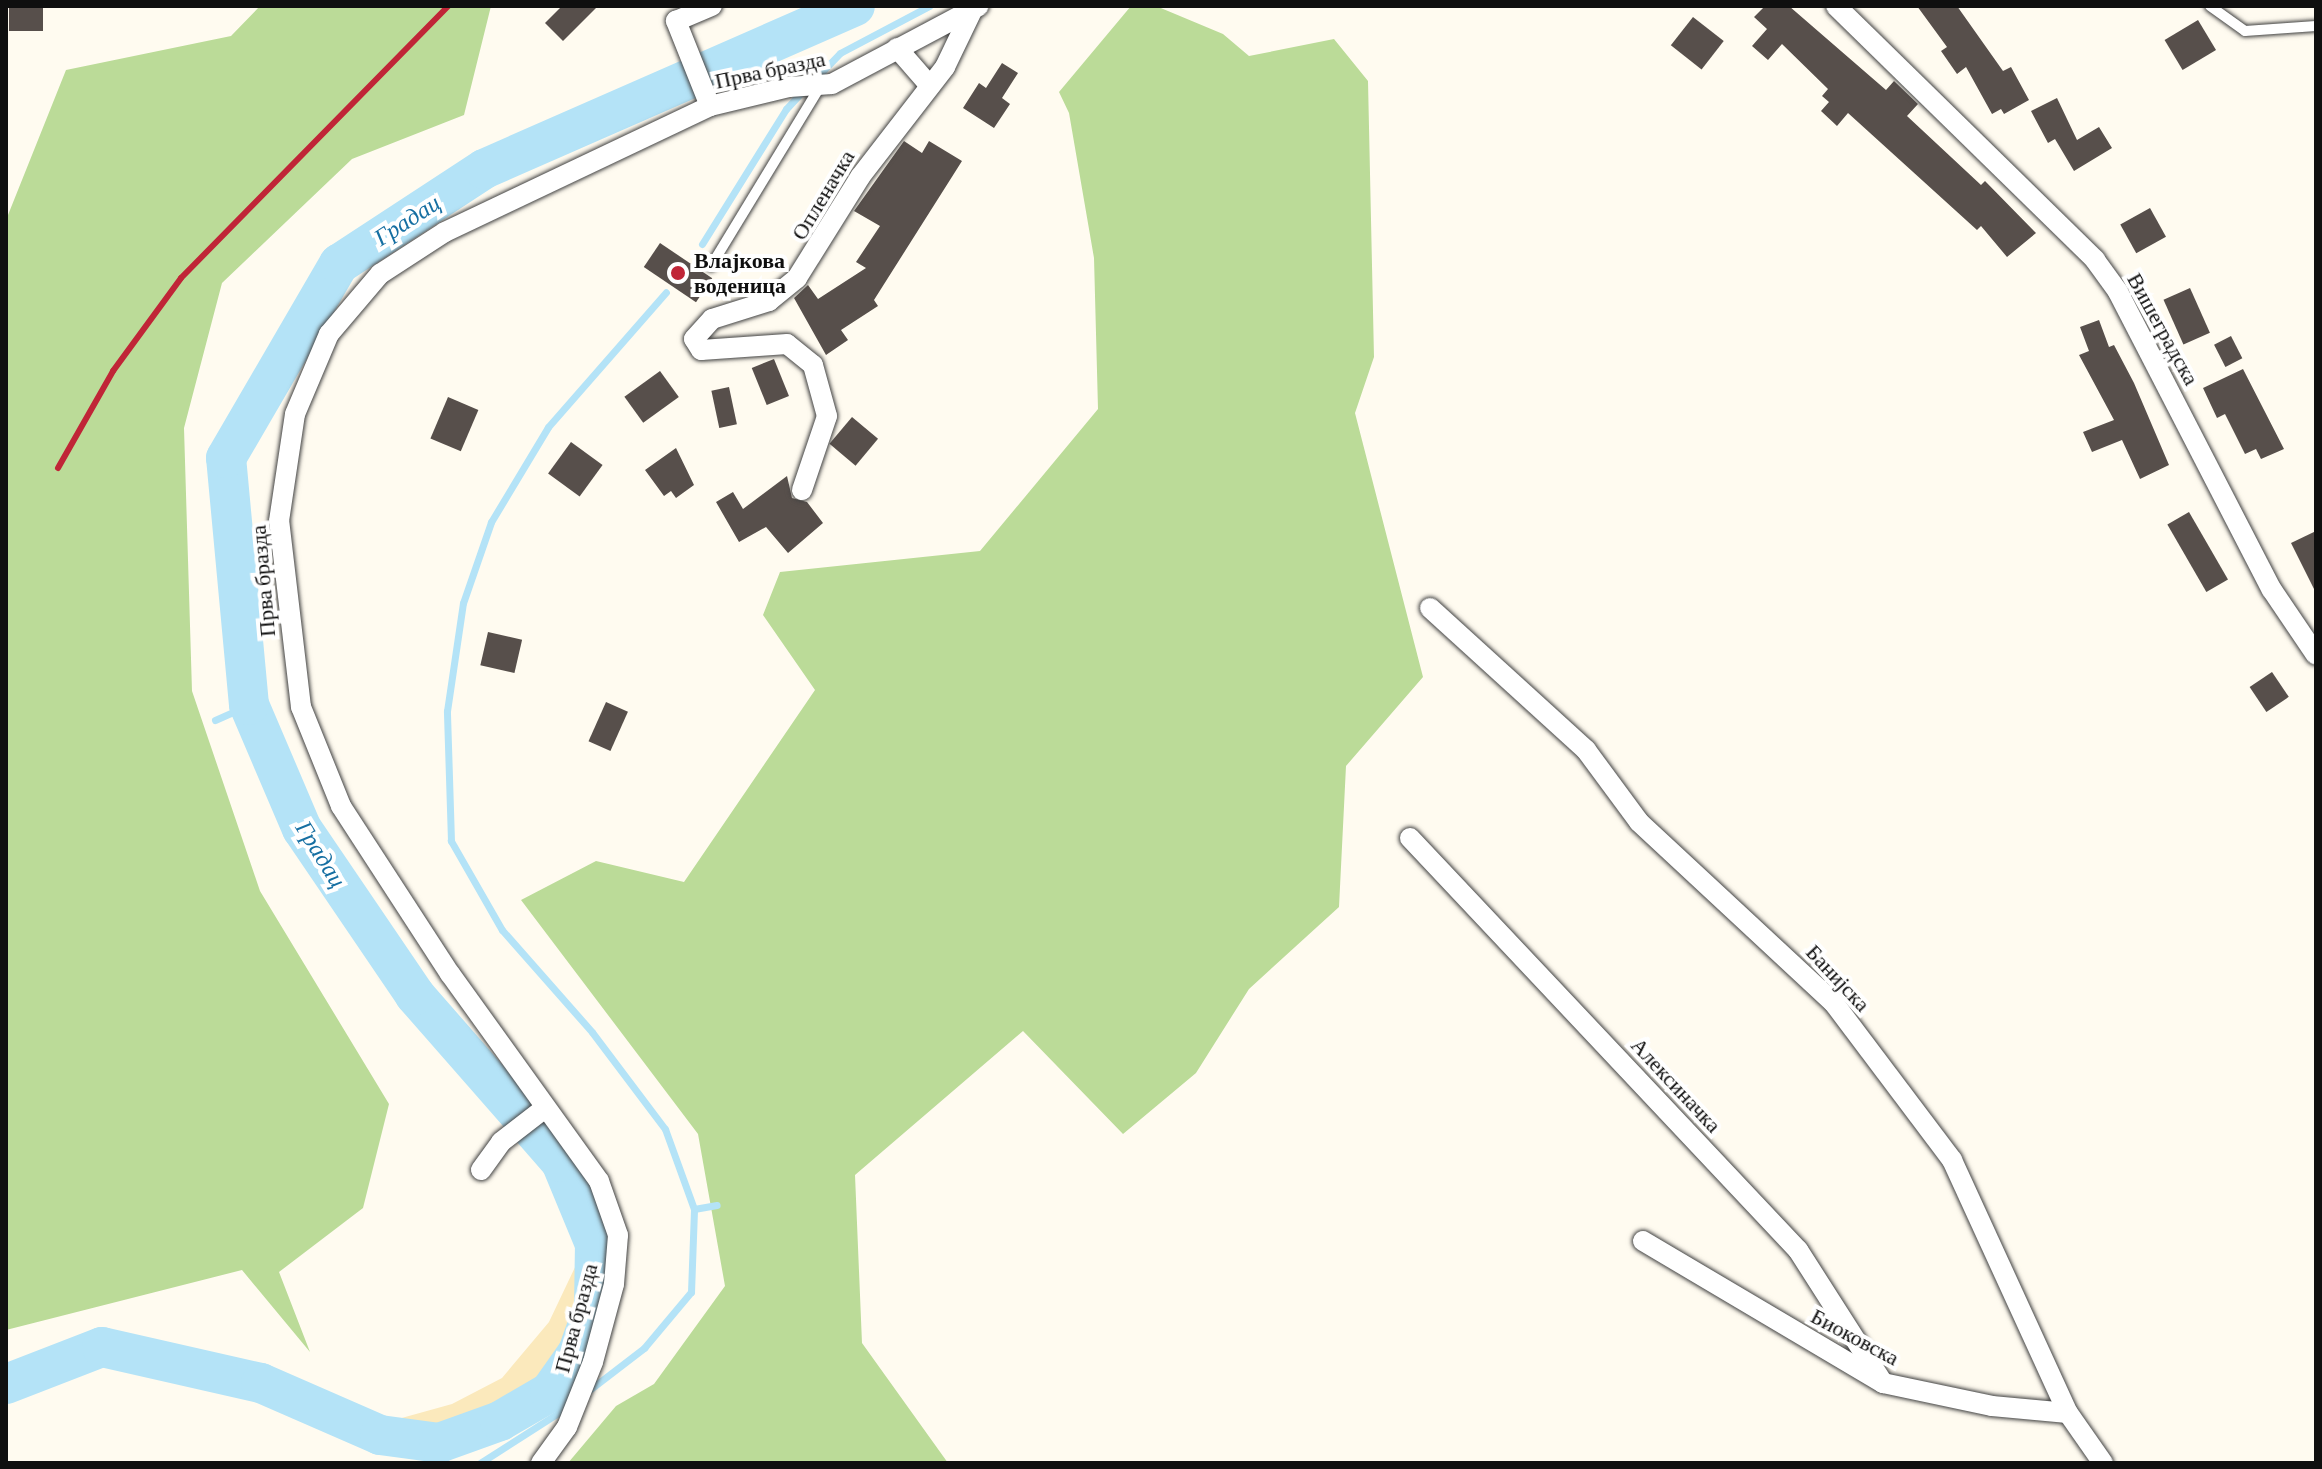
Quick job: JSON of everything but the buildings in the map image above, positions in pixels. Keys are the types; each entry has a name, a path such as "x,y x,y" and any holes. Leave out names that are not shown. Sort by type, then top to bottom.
{"street":[{"path":"707,99 676,21 712,6"},
{"name":"Вишеградска","path":"1836,6 2068,231 2111,281 2272,590 2316,655"},
{"name":"Прва бразда","path":"541,1463 567,1427 593,1362 614,1284 618,1235 599,1181 450,974 341,806 301,707 279,521 295,414 329,334 380,274 445,232 607,159 707,99 821,85 975,9"},
{"name":"Опленачка","path":"802,490 827,416 813,365 787,344 701,350 694,339 712,319 769,301 797,278 860,177 930,86 964,34 975,9"},
{"path":"897,48 930,86"},
{"name":"Банијска","path":"1430,608 1586,750 1639,822 1833,1002 1952,1160 2068,1413 2103,1463"},
{"name":"Алексиначка","path":"1410,838 1798,1250 1883,1383"},
{"path":"481,1170 501,1142 545,1108"},
{"name":"Биоковска","path":"1643,1241 1883,1383 1992,1406 2068,1413"}],"lane":[{"path":"2210,6 2245,31 2316,26"},
{"path":"711,266 821,85"}],"green space":[{"path":"260,6 491,6 464,115 352,159 222,283 184,428 192,691 260,891 389,1104 363,1208 279,1272 310,1352 242,1270 6,1330 6,220 66,70 231,36"},
{"path":"1131,6 1156,6 1223,34 1249,56 1334,39 1368,81 1374,357 1355,413 1423,677 1346,766 1339,907 1249,989 1196,1073 1123,1134 1023,1031 855,1175 862,1343 948,1463 568,1463 616,1406 654,1384 725,1286 698,1134 521,900 596,861 684,882 815,690 763,615 780,572 980,551 1098,409 1094,258 1069,113 1059,92"}],"sand":[{"path":"595,1244 594,1307 578,1352 550,1392 500,1421 439,1443 380,1435 398,1419 452,1404 502,1378 549,1322 577,1263"}],"waterway":[{"name":"Градац","path":"6,1384 102,1347 261,1383 380,1435 439,1443 500,1421 550,1392 578,1352 594,1307 595,1244 561,1162 415,995 302,829 249,705 226,458 339,264 484,169 855,6"},
{"path":"814,80 840,53 929,6"},
{"path":"702,244 786,109 802,92"},
{"path":"588,1391 644,1348 691,1292 694,1209 665,1129 592,1032 502,930 451,841 447,711 463,603 491,522 548,427 666,292"},
{"path":"215,720 249,705"},
{"path":"694,1209 717,1205"},
{"path":"480,1463 569,1406"}],"railway":[{"path":"58,468 113,371 181,278 448,6"}],"place":[{"name":"Влајкова воденица","path":"678,273"}]}
